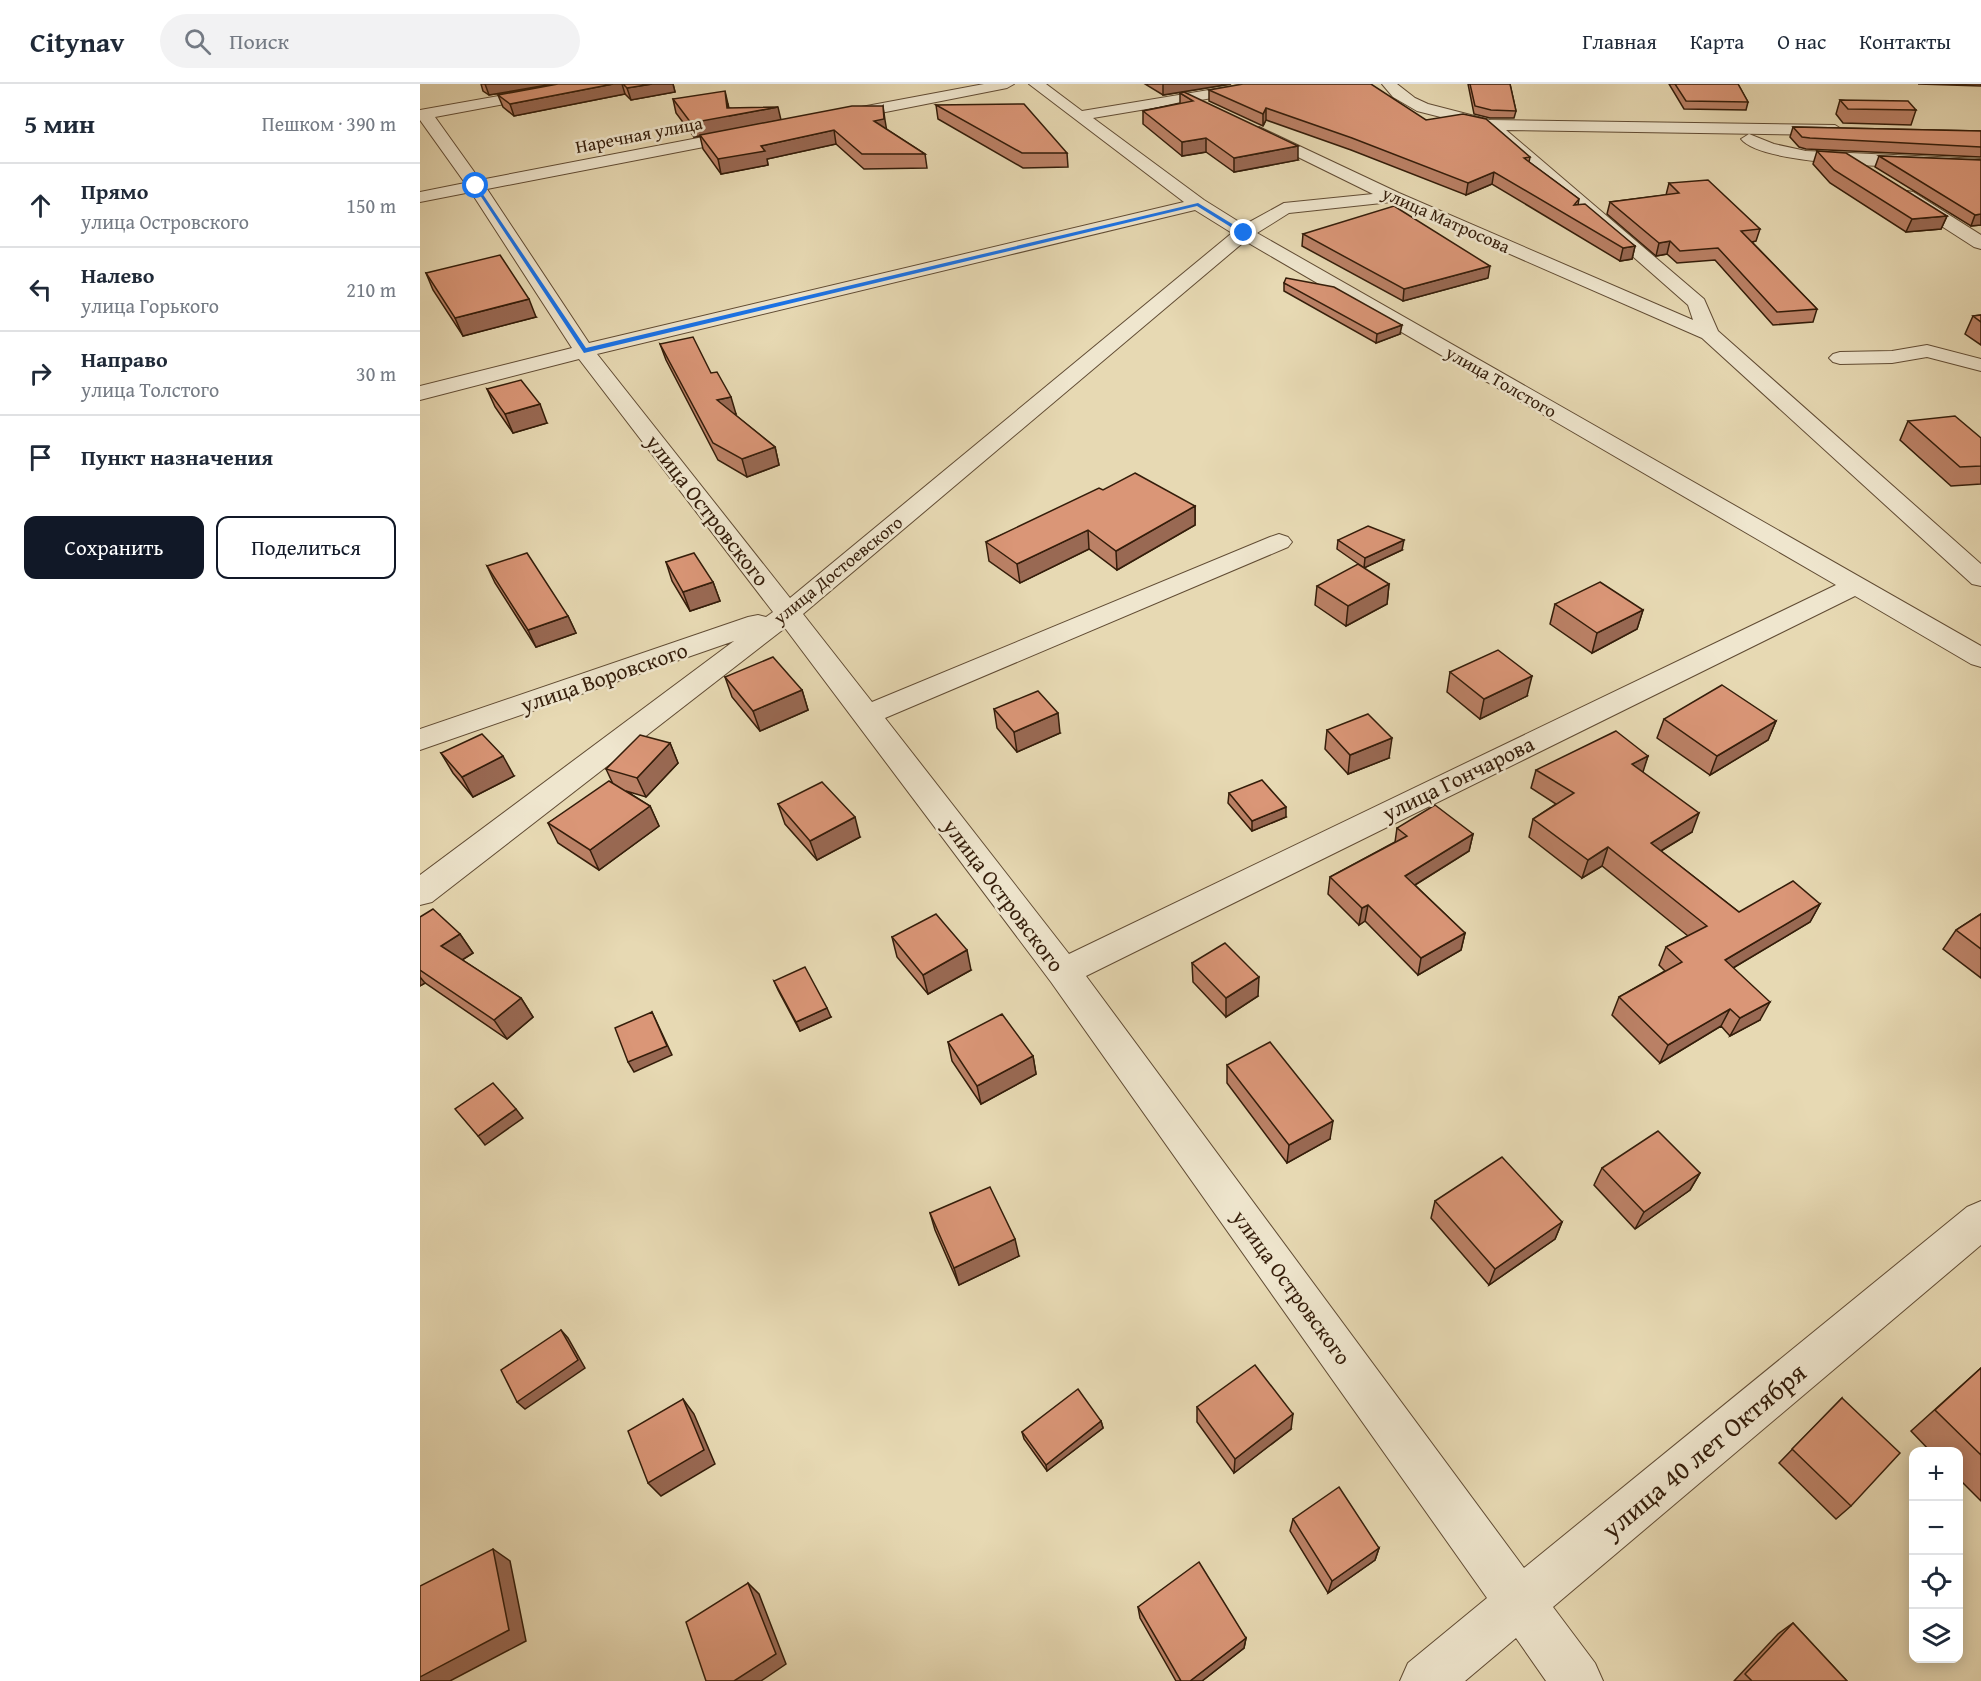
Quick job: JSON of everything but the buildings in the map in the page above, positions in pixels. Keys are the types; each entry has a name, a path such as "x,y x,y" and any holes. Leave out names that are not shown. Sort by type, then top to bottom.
{"street":[{"path":"423,114 591,84"},
{"path":"830,118 1007,84"},
{"name":"улица Толстого","path":"1036,84 1203,207 1245,217 1855,586 1981,658"},
{"path":"1079,116 1272,84"},
{"path":"1389,84 1399,96 1436,113 1490,125 1853,131"},
{"path":"1188,99 1219,113"},
{"name":"улица Островского","path":"423,114 476,186 584,351 1063,972 1577,1681"},
{"name":"улица Матросова","path":"1239,123 1392,197 1709,334"},
{"path":"1490,125 1696,303 1709,334 1981,578"},
{"path":"1725,129 1769,148 1806,156 1981,164"},
{"name":"Наречная улица","path":"420,197 759,132"},
{"path":"1847,158 1876,176"},
{"path":"1895,188 1981,243"},
{"path":"1245,217 1284,208 1392,197"},
{"path":"420,393 584,351 1203,207"},
{"name":"улица Достоевского","path":"420,892 788,613 1245,217 1284,208"},
{"path":"1840,358 1892,357 1927,351 1981,365"},
{"path":"867,715 1279,542"},
{"name":"улица Гончарова","path":"1063,972 1541,737 1855,586"},
{"name":"улица Воровского","path":"420,740 788,613"},
{"name":"улица 40 лет Октября","path":"1426,1681 1981,1220"}],"route":[{"path":"476,186 584,351 1198,204 1244,233"}]}
